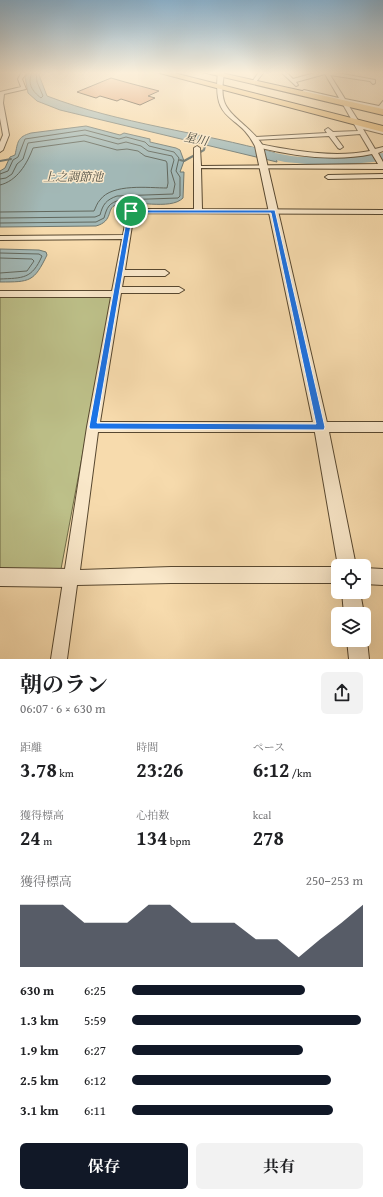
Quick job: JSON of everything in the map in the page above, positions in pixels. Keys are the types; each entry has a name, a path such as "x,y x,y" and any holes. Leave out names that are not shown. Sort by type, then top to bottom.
{"highway":[{"path":"286,103 360,127 383,129"},
{"path":"348,103 382,109"}],"street":[{"path":"0,103 3,135 0,150"},
{"path":"222,103 226,110 257,142 321,427 346,559"},
{"path":"344,103 383,166"},
{"path":"257,142 360,127 383,132"},
{"path":"330,132 340,147"},
{"path":"257,142 306,154 349,155 374,152 383,149"},
{"path":"197,148 198,211"},
{"path":"203,167 262,165 383,166"},
{"path":"328,176 383,176"},
{"path":"59,659 93,427 131,211 383,212"},
{"path":"0,238 126,237"},
{"path":"119,274 165,274"},
{"path":"0,294 179,290"},
{"path":"93,427 383,427"},
{"path":"0,577 70,578 171,575 331,576"},
{"path":"371,576 383,577"},
{"path":"358,647 359,659"}],"green space":[{"path":"0,297 112,297 61,569 0,570"}],"water":[{"path":"41,103 66,103 131,121 218,139 275,153 277,162 60,110"},
{"name":"上之調節池","path":"86,126 120,135 124,133 150,139 150,142 180,150 184,161 180,172 184,172 183,198 170,204 132,203 116,205 111,209 108,218 102,224 96,226 0,227 0,171 5,168 10,157 15,155 21,138 31,133"},
{"path":"0,249 39,250 46,252 47,255 38,271 30,279 18,282 0,282"}],"building":[{"path":"133,103 145,103 140,105"}],"waterway":[{"path":"180,160 184,161 204,150 206,142"},
{"name":"星川","path":"252,151 285,159 307,161 351,160 383,157"},
{"path":"0,161 11,159"}],"route":[{"path":"131,211 273,211 321,427 93,427 131,211"}]}
